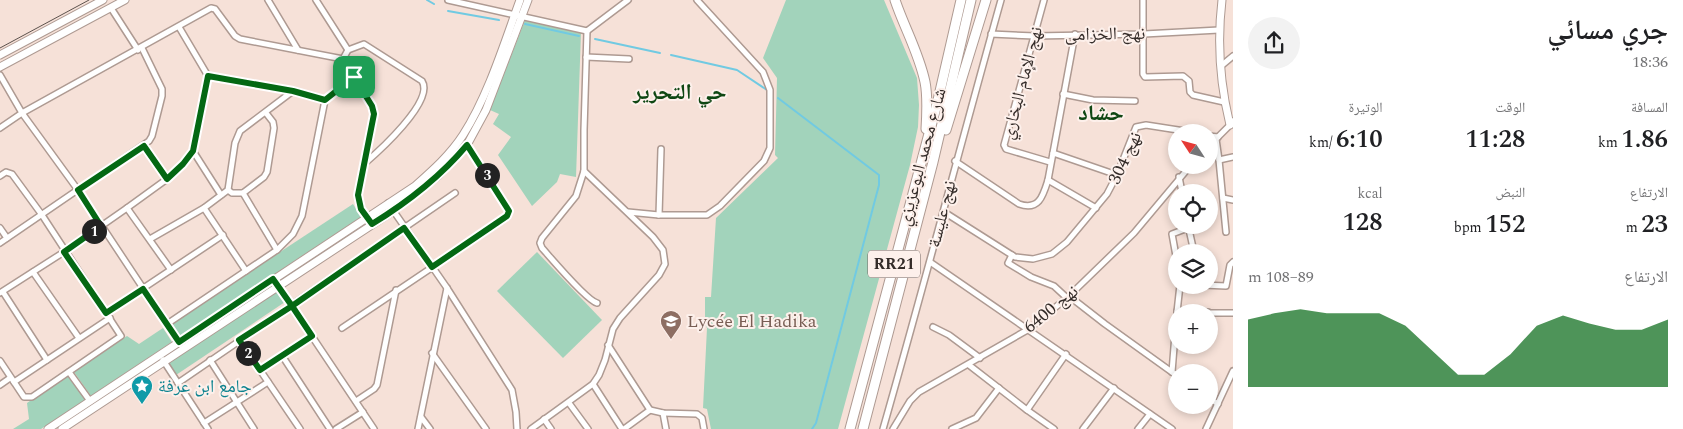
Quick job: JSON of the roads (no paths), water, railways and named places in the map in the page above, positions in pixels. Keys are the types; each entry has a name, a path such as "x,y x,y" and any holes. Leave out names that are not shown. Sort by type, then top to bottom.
{"highway":[{"path":"895,0 916,51 925,81 928,108 922,158"},
{"name":"شارع محمد البوعزيزي","path":"863,429 934,162 943,101 962,0"},
{"name":"شارع محمد البوعزيزي","path":"850,429 922,158 943,101 971,0"},
{"path":"934,162 986,0"}],"street":[{"path":"0,55 103,0"},
{"path":"0,67 126,0"},
{"path":"268,0 298,50"},
{"path":"316,0 348,50"},
{"path":"448,0 587,31"},
{"path":"48,429 159,355 181,345 370,221 393,211 438,176 467,145 486,110 519,15 520,0"},
{"path":"370,221 388,203 415,186 443,161 462,136 482,98 519,15 528,0"},
{"path":"587,31 628,0"},
{"path":"628,212 659,216 706,215 713,212 764,161 770,148 770,90 763,72 697,0"},
{"name":"نهج عليسة","path":"884,429 1001,0"},
{"name":"نهج الإمام البخاري","path":"1044,0 1004,145 1006,149 1050,162"},
{"path":"1143,0 1143,74 1145,77 1183,76 1189,81 1192,95 1224,102"},
{"path":"1218,137 1232,124 1224,102 1221,66 1219,30 1222,0"},
{"path":"0,243 144,146 152,136 162,96 159,82 140,49 111,8"},
{"path":"0,128 22,113 212,8 215,9 235,36 240,39 343,59 372,106 374,114 358,195 361,209 370,221"},
{"path":"47,360 1,292 64,252 167,179 183,164 193,151 208,76 179,27"},
{"name":"نهج الخزامى","path":"991,34 1035,36 1144,34 1219,30"},
{"path":"587,31 584,171 576,196 540,243 542,248 578,287 592,301 597,303"},
{"path":"956,161 1009,198 1024,206 1035,205 1039,202 1048,180 1074,34"},
{"path":"343,59 348,50 361,44 368,45 422,81 424,85 424,92 405,124 386,145 364,164"},
{"path":"586,56 629,59"},
{"path":"1221,66 1233,56"},
{"path":"0,75 22,113 78,190 181,345"},
{"path":"208,76 293,91 325,100"},
{"path":"167,324 277,250 293,234 302,216 325,100 354,77"},
{"path":"150,239 204,208 228,190 236,137 240,131 293,91"},
{"path":"1063,94 1093,100 1135,101"},
{"path":"242,194 264,177 267,172 274,128 273,122 266,113"},
{"name":"نهج 304","path":"1012,255 1022,259 1034,259 1052,254 1067,242 1107,194 1117,175 1136,127 1146,125 1168,128"},
{"path":"342,328 509,214 502,199 467,145"},
{"path":"144,146 167,179"},
{"path":"659,216 661,149"},
{"path":"1218,149 1226,232"},
{"path":"193,151 220,195"},
{"path":"1053,152 1117,175"},
{"path":"1219,160 1233,157"},
{"path":"531,429 593,384 605,360 613,329 620,318 659,275 665,264 663,250 653,237 584,171"},
{"path":"0,176 6,172 12,174 42,215 64,252 121,334 120,338 28,398 24,397 0,361"},
{"name":"نهج 6400","path":"893,429 915,396 929,386 969,365 1029,329 1068,297 1134,234 1182,174"},
{"path":"1179,177 1180,184"},
{"path":"1048,180 1096,208"},
{"path":"228,190 242,194 277,250"},
{"path":"178,383 455,193"},
{"path":"1223,198 1233,200"},
{"path":"388,203 447,288 512,390 517,429"},
{"path":"127,208 171,270"},
{"path":"204,208 246,271"},
{"path":"944,212 1012,255 1008,263 1031,277 1054,286 1168,370"},
{"path":"0,228 7,238"},
{"path":"0,385 47,360 143,289 223,235"},
{"path":"930,262 1066,354 1172,429"},
{"path":"1218,286 1226,286 1230,264 1233,262"},
{"path":"33,272 79,338"},
{"path":"276,283 374,429"},
{"path":"418,429 432,353 447,288"},
{"path":"356,401 377,385 396,290"},
{"path":"1218,313 1233,313"},
{"path":"933,327 980,358"},
{"path":"260,370 283,357 312,336"},
{"path":"239,340 300,429"},
{"path":"62,429 164,362 181,345"},
{"path":"608,345 650,410 663,413 697,414 702,418 704,429"},
{"path":"432,353 486,429"},
{"path":"1026,410 1066,354"},
{"path":"159,355 208,429"},
{"path":"283,357 330,429"},
{"path":"210,360 254,429"},
{"path":"969,365 1026,410 1054,429"},
{"path":"69,372 90,401"},
{"path":"1218,404 1232,375"},
{"path":"204,423 268,382"},
{"path":"593,384 625,428 650,410"},
{"path":"952,429 976,418 999,388"},
{"path":"1083,429 1114,388"},
{"path":"569,403 588,429"},
{"path":"336,429 363,412"},
{"path":"663,413 666,429"},
{"path":"1138,429 1150,414"},
{"path":"1206,429 1213,414"},
{"path":"421,417 430,429"},
{"path":"544,419 551,429"}],"waterway":[{"path":"427,0 434,4"},
{"path":"448,11 499,20"},
{"path":"525,24 579,36"},
{"path":"595,39 660,53"},
{"path":"671,55 737,70 767,90"},
{"path":"778,98 879,175 879,185 816,423 812,429"}],"tram line":[{"path":"0,48 89,0"}],"place":[{"name":"Lycée El Hadika","path":"671,340"},
{"name":"جامع ابن عرفة","path":"142,405"}],"district":[{"name":"حي التحرير","path":"680,92"},
{"name":"حشاد","path":"1101,113"}]}
